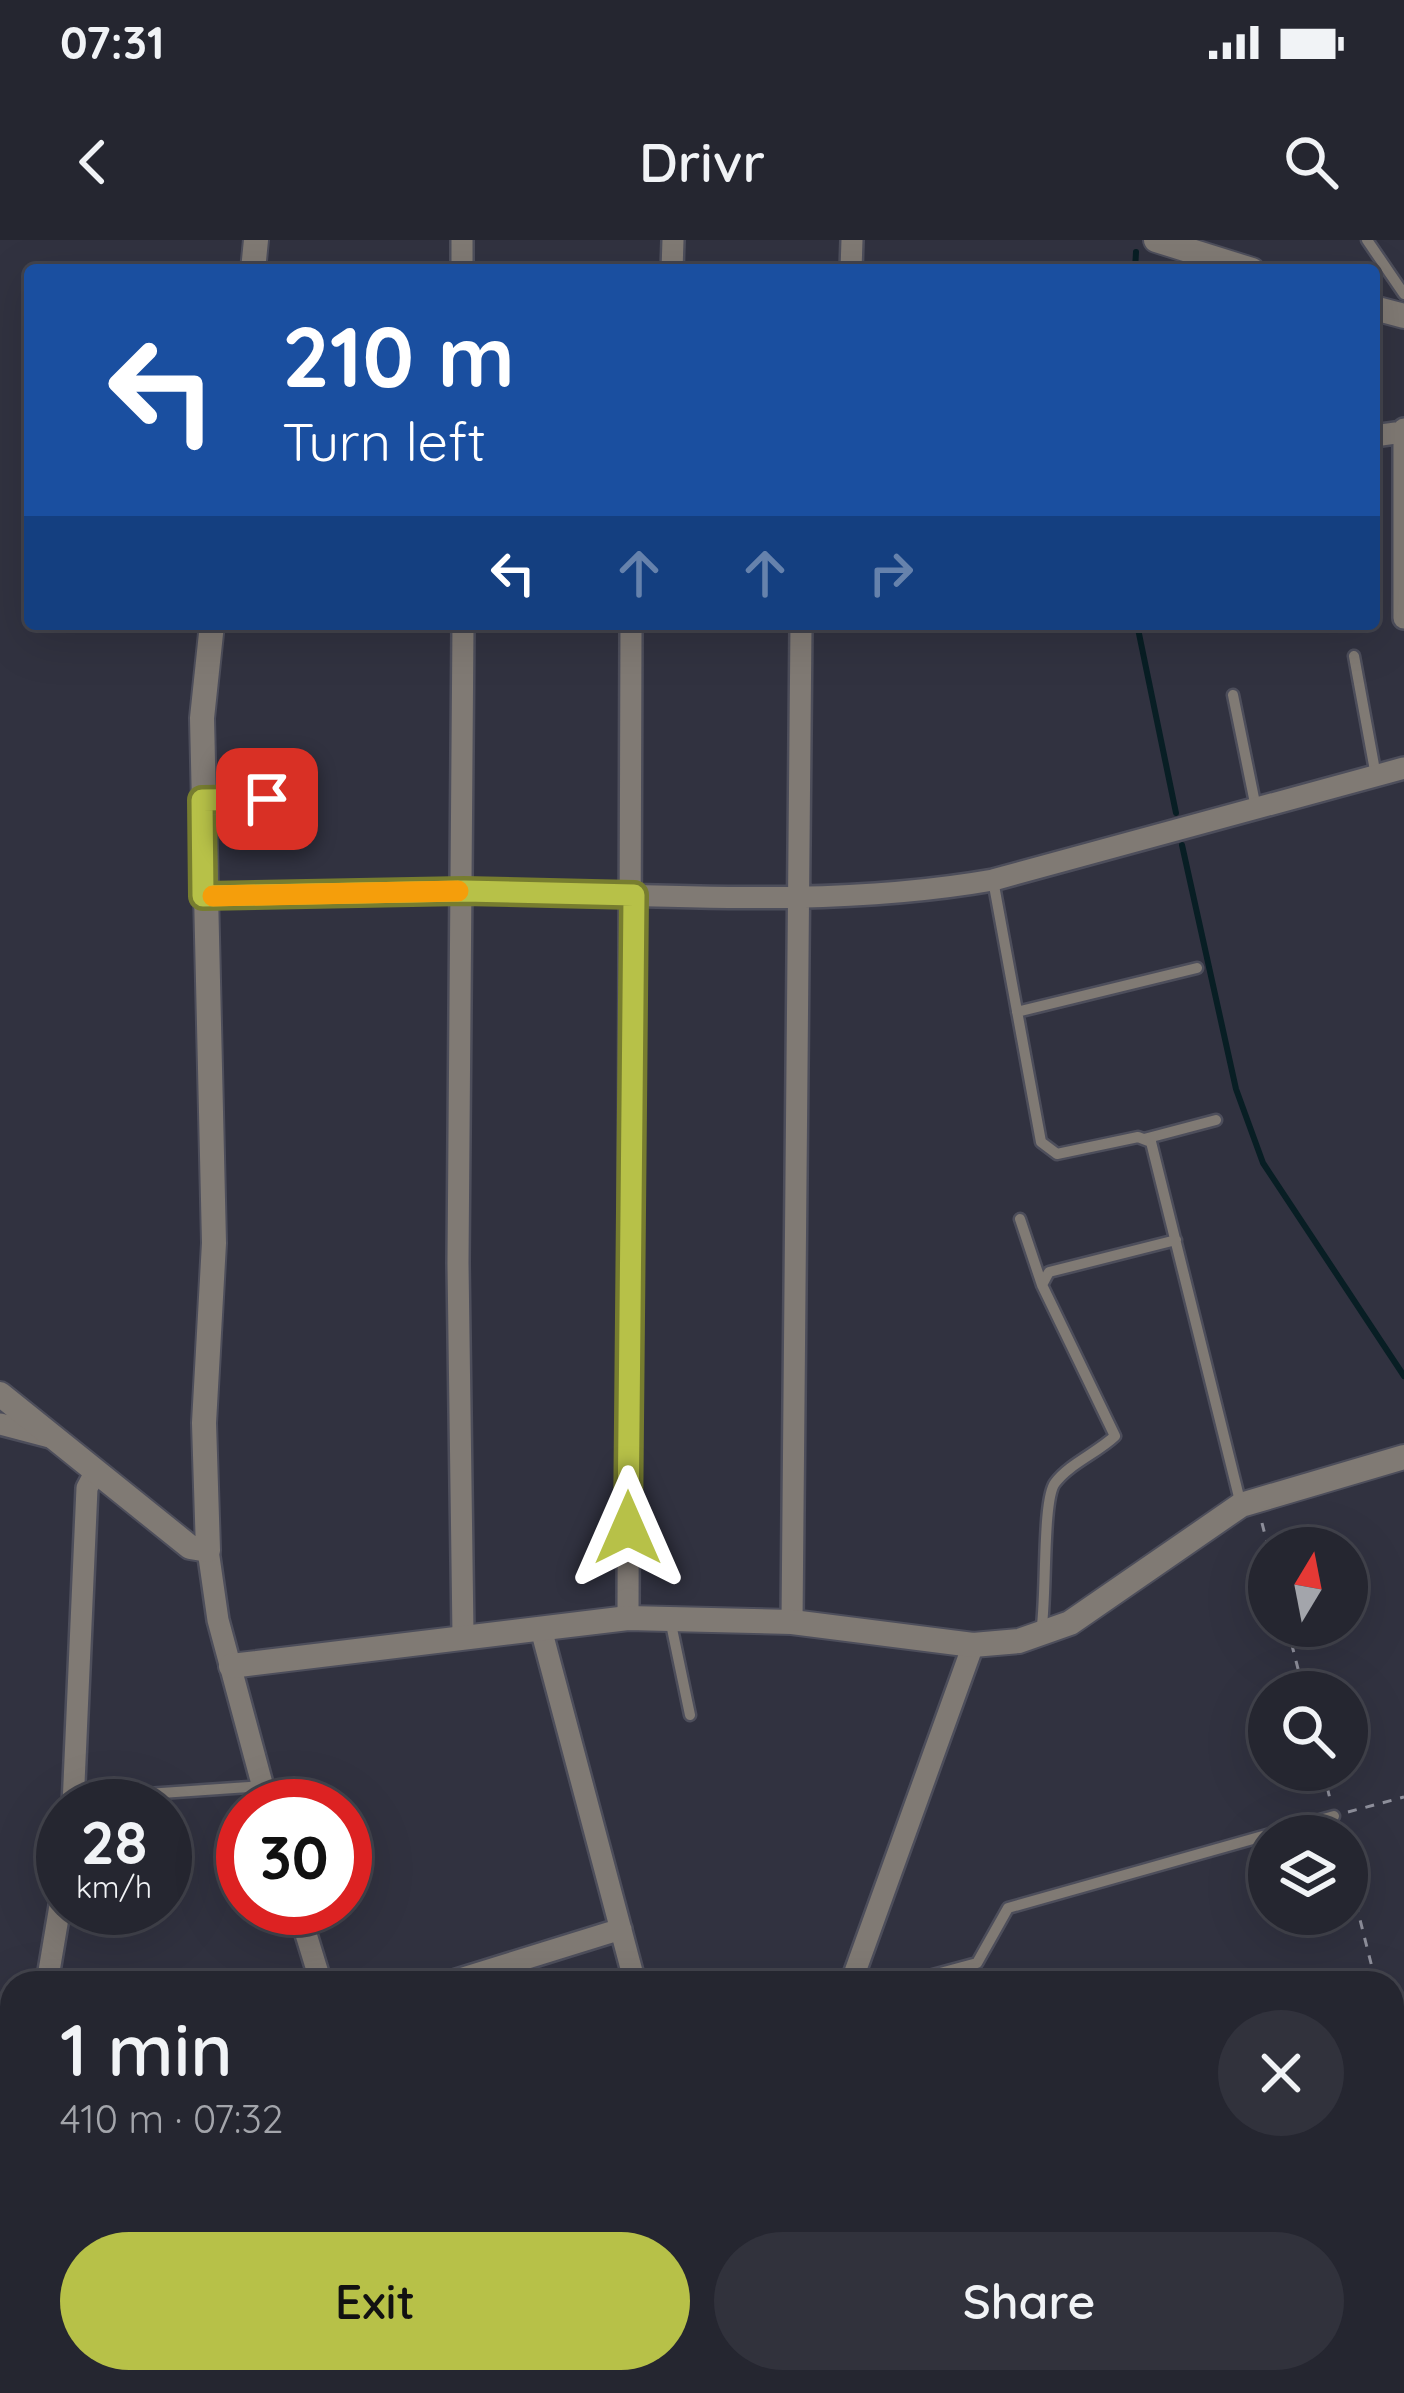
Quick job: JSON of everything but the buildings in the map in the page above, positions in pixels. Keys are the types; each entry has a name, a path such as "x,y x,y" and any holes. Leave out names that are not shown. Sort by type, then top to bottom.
{"street":[{"path":"1156,240 1233,264"},
{"path":"1404,430 1404,618"},
{"path":"211,630 202,718 214,1243 204,1423 208,1550 261,1779"},
{"path":"463,630 458,1263 463,1636"},
{"path":"628,1618 634,895 631,630"},
{"path":"792,1622 801,630"},
{"path":"203,896 464,891 796,897 928,891 993,880 1404,768"},
{"path":"0,1394 190,1547 208,1550"},
{"path":"0,1424 50,1437"},
{"path":"231,1666 628,1618 792,1622 973,1645 1041,1633 1070,1623 1248,1501 1404,1457"},
{"path":"74,1779 87,1487 95,1474"},
{"path":"542,1628 632,1971"},
{"path":"855,1971 973,1645"},
{"path":"486,1971 621,1929"},
{"path":"49,1971 55,1935"},
{"path":"306,1935 317,1971"}],"lane":[{"path":"1367,240 1404,294"},
{"path":"1354,656 1376,776"},
{"path":"1233,695 1256,808"},
{"path":"202,800 299,799"},
{"path":"993,880 1041,1142 1057,1154 1216,1120"},
{"path":"1017,1012 1197,968"},
{"path":"1144,1139 1151,1142 1248,1501"},
{"path":"1020,1219 1042,1286 1114,1436 1055,1482 1047,1498 1049,1565 1041,1633"},
{"path":"1042,1286 1049,1272 1176,1240"},
{"path":"670,1619 690,1715"},
{"path":"947,1971 977,1963 1008,1907 1248,1840"}],"path":[{"path":"1248,1501 1259,1527"},
{"path":"1338,1815 1404,1797"},
{"path":"1364,1935 1373,1971"}],"waterway":[{"path":"1135,264 1136,252"},
{"path":"1138,630 1176,813"},
{"path":"1182,845 1236,1089 1263,1163 1404,1376"}],"slow traffic":[{"path":"213,896 458,891"}],"route":[{"path":"267,799 202,800 203,896 464,891 634,895 628,1528"}]}
